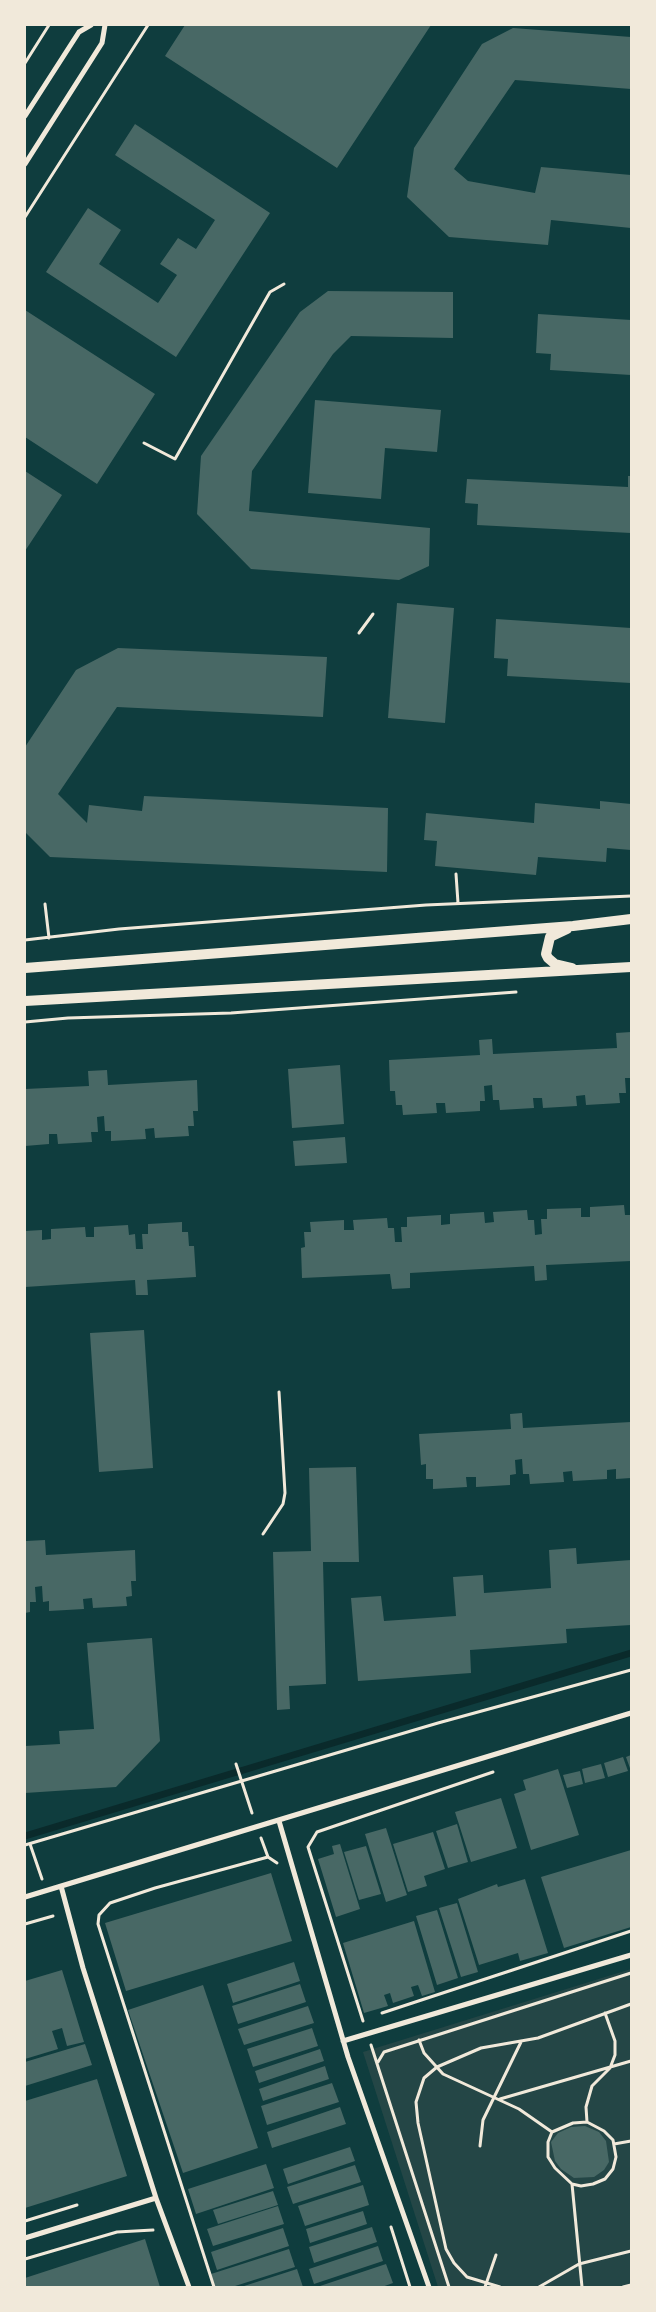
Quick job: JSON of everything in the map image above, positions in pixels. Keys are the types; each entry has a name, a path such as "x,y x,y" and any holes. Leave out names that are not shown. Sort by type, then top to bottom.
{"main road":[{"path":"25,968 573,926 631,919"},
{"path":"573,926 550,937 546,954 555,964 580,971"},
{"path":"25,1000 631,968"}],"street":[{"path":"25,116 79,32 90,25"},
{"path":"25,164 102,43 105,25"},
{"path":"25,1897 631,1713"},
{"path":"279,1821 343,2041 429,2287"},
{"path":"61,1886 83,1968 156,2198 189,2287"},
{"path":"343,2041 631,1955"},
{"path":"25,2238 156,2198"}],"path":[{"path":"25,217 148,25"},
{"path":"25,63 48,26"},
{"path":"144,443 174,459 270,292 284,284"},
{"path":"359,633 373,614"},
{"path":"456,874 458,904"},
{"path":"25,940 119,929 458,904 631,896"},
{"path":"46,904 49,938"},
{"path":"25,1022 68,1018 232,1013 526,991"},
{"path":"263,1534 283,1504 279,1392"},
{"path":"25,1845 438,1723 631,1670"},
{"path":"236,1764 257,1828"},
{"path":"449,2287 433,2243 378,2062 366,2034 308,1847 317,1832 502,1769"},
{"path":"214,2287 98,1924 99,1916 110,1903 155,1888 268,1857"},
{"path":"25,1924 54,1916"},
{"path":"381,2013 631,1931"},
{"path":"378,2062 384,2052 631,1973"},
{"path":"500,2287 486,2285 467,2277 454,2264 444,2240 418,2123 416,2102 424,2078 437,2067 481,2048 538,2038 631,2004"},
{"path":"587,2122 586,2107 592,2086 610,2068 615,2055 615,2040 605,2013"},
{"path":"362,2019 372,2016"},
{"path":"419,2040 424,2053 443,2074 493,2096 552,2132"},
{"path":"480,2146 483,2120 493,2096 521,2042"},
{"path":"500,2100 610,2068 631,2060"},
{"path":"587,2122 604,2131 613,2140 616,2157 613,2169 605,2179 581,2186 572,2184 555,2168 548,2157 548,2142 552,2132 573,2123 587,2122"},
{"path":"614,2144 631,2141"},
{"path":"572,2184 582,2287"},
{"path":"25,2259 117,2232 154,2230"},
{"path":"539,2287 579,2264 631,2251"},
{"path":"486,2285 496,2255"},
{"path":"623,2287 631,2285"}],"shaded area":[{"path":"631,1969 631,2287 438,2287 363,2052"}],"building":[{"path":"185,25 431,25 337,168 165,56"},
{"path":"513,28 631,37 631,89 515,80 454,169 468,181 535,193 541,167 631,175 631,228 551,220 548,245 449,237 407,197 414,148 482,44"},
{"path":"135,124 270,213 176,357 46,272 88,208 121,230 99,264 158,303 177,275 160,264 178,238 196,249 215,220 115,155"},
{"path":"328,291 453,292 453,338 351,336 333,354 252,471 249,511 430,528 429,566 399,580 251,569 197,514 201,456 300,312"},
{"path":"25,310 155,394 97,484 25,437"},
{"path":"538,314 631,320 631,375 550,370 551,354 536,353"},
{"path":"315,400 441,410 437,452 385,448 381,499 308,493"},
{"path":"25,471 62,495 25,551"},
{"path":"628,476 631,476 631,533 477,525 478,504 465,503 467,479 628,487"},
{"path":"397,603 454,608 445,723 388,718"},
{"path":"496,619 631,628 631,683 507,676 508,659 494,658"},
{"path":"118,648 327,657 323,717 117,707 58,794 87,823 89,805 142,811 144,796 388,808 387,872 50,857 25,832 25,747 76,670"},
{"path":"600,801 631,804 631,850 607,848 606,862 538,857 536,875 435,866 437,841 424,840 426,813 534,823 535,803 600,809"},
{"path":"631,1032 631,1078 625,1078 626,1093 619,1093 620,1103 586,1105 585,1095 576,1096 577,1106 543,1108 542,1098 533,1098 534,1108 500,1110 499,1100 493,1100 492,1085 484,1086 485,1101 480,1101 480,1111 446,1113 445,1103 436,1103 437,1113 403,1115 402,1105 396,1105 395,1091 390,1091 389,1060 480,1055 479,1040 492,1039 493,1054 617,1048 616,1033"},
{"path":"340,1065 344,1124 292,1128 288,1069"},
{"path":"107,1070 108,1085 197,1080 198,1111 193,1111 194,1126 188,1126 189,1136 155,1138 154,1128 145,1129 146,1139 111,1141 111,1131 105,1131 104,1116 97,1117 98,1132 91,1132 92,1142 58,1144 57,1134 49,1134 49,1144 25,1146 25,1089 89,1086 88,1071"},
{"path":"345,1137 347,1163 295,1166 293,1141"},
{"path":"624,1205 625,1215 631,1215 631,1261 546,1265 547,1280 535,1281 534,1266 410,1273 410,1288 392,1289 390,1274 302,1278 301,1248 305,1247 304,1232 311,1232 310,1222 344,1220 344,1230 354,1230 353,1220 387,1218 388,1228 394,1228 395,1242 402,1242 401,1227 407,1227 407,1217 441,1215 441,1225 450,1224 450,1214 484,1212 485,1223 494,1222 493,1212 527,1210 528,1220 534,1220 535,1235 542,1234 541,1219 547,1219 547,1209 581,1208 581,1217 590,1217 590,1207"},
{"path":"182,1222 182,1232 188,1232 189,1246 194,1246 196,1277 147,1280 148,1295 136,1295 135,1280 25,1287 25,1231 42,1230 42,1240 51,1239 51,1229 85,1227 86,1237 94,1237 94,1227 128,1225 129,1235 135,1234 136,1249 143,1249 142,1234 148,1234 148,1224"},
{"path":"144,1330 153,1468 99,1472 90,1333"},
{"path":"522,1413 523,1428 631,1422 631,1478 616,1479 616,1469 607,1470 607,1479 573,1481 572,1471 563,1472 564,1482 530,1484 529,1474 523,1474 522,1459 515,1460 516,1474 510,1475 510,1485 476,1487 476,1477 466,1477 467,1487 433,1489 433,1479 426,1479 426,1464 421,1465 419,1434 511,1429 510,1414"},
{"path":"356,1467 359,1562 323,1562 326,1684 289,1686 290,1709 277,1710 273,1552 311,1551 309,1468"},
{"path":"45,1540 46,1555 135,1550 136,1581 131,1581 132,1596 126,1597 127,1606 93,1608 92,1598 83,1599 84,1609 49,1611 49,1601 43,1602 42,1586 35,1587 36,1602 30,1602 30,1612 25,1613 26,1541"},
{"path":"576,1548 577,1564 631,1560 631,1625 566,1629 567,1643 470,1650 471,1673 358,1681 351,1598 381,1596 384,1621 456,1616 453,1577 483,1575 484,1593 551,1588 549,1550"},
{"path":"152,1638 160,1741 116,1787 25,1793 25,1746 60,1744 59,1731 94,1729 87,1643"},
{"path":"631,1755 631,1771 626,1757"},
{"path":"623,1757 628,1771 608,1777 604,1763"},
{"path":"601,1764 605,1778 585,1783 582,1769"},
{"path":"558,1769 579,1835 531,1850 514,1794 526,1790 523,1780"},
{"path":"580,1771 583,1784 567,1788 563,1775"},
{"path":"501,1798 517,1848 471,1862 455,1812"},
{"path":"457,1824 468,1862 448,1868 436,1831"},
{"path":"386,1828 407,1895 386,1902 365,1834"},
{"path":"433,1832 445,1869 424,1876 427,1886 408,1892 393,1844"},
{"path":"340,1844 360,1909 336,1917 318,1859 334,1854 332,1846"},
{"path":"366,1846 381,1894 359,1900 344,1852"},
{"path":"631,1850 631,1927 564,1948 541,1877"},
{"path":"271,1873 292,1941 126,1991 105,1923"},
{"path":"525,1879 548,1953 520,1961 518,1953 479,1965 458,1899 497,1884 498,1887"},
{"path":"457,1903 478,1972 461,1977 439,1908"},
{"path":"437,1910 458,1978 437,1985 416,1916"},
{"path":"414,1921 435,1992 422,1996 418,1985 411,1987 414,1996 393,2003 390,1993 384,1995 388,2006 364,2013 343,1943"},
{"path":"294,1962 300,1981 233,2003 227,1984"},
{"path":"62,1970 84,2042 67,2046 62,2028 52,2031 58,2049 25,2059 25,1981"},
{"path":"300,1984 306,2002 238,2024 232,2006"},
{"path":"203,1985 258,2148 183,2173 128,2010"},
{"path":"308,2006 314,2023 244,2045 238,2029"},
{"path":"312,2028 318,2046 253,2067 247,2049"},
{"path":"85,2044 92,2065 25,2086 25,2062"},
{"path":"320,2049 324,2061 259,2083 255,2071"},
{"path":"325,2066 329,2079 263,2101 259,2089"},
{"path":"97,2079 127,2176 25,2208 25,2101"},
{"path":"332,2083 339,2102 267,2125 261,2106"},
{"path":"340,2107 346,2124 272,2148 267,2132"},
{"path":"585,2126 599,2132 606,2141 609,2162 604,2170 594,2177 574,2178 561,2169 555,2161 551,2142 558,2133 571,2127"},
{"path":"350,2147 355,2161 288,2184 283,2169"},
{"path":"266,2164 274,2188 196,2214 188,2189"},
{"path":"355,2165 361,2182 293,2204 287,2187"},
{"path":"363,2185 369,2205 305,2226 298,2206"},
{"path":"273,2191 278,2205 218,2224 213,2210"},
{"path":"278,2206 284,2224 213,2246 207,2229"},
{"path":"363,2211 367,2224 310,2243 306,2229"},
{"path":"372,2227 377,2242 314,2263 309,2247"},
{"path":"283,2228 289,2246 217,2270 211,2252"},
{"path":"145,2239 160,2287 25,2287 25,2278"},
{"path":"378,2246 383,2261 314,2284 309,2269"},
{"path":"289,2249 295,2267 232,2287 215,2287 211,2274"},
{"path":"386,2264 393,2283 382,2287 317,2287"},
{"path":"297,2269 303,2287 241,2287"}],"waterway":[{"path":"25,1836 631,1653"}]}
